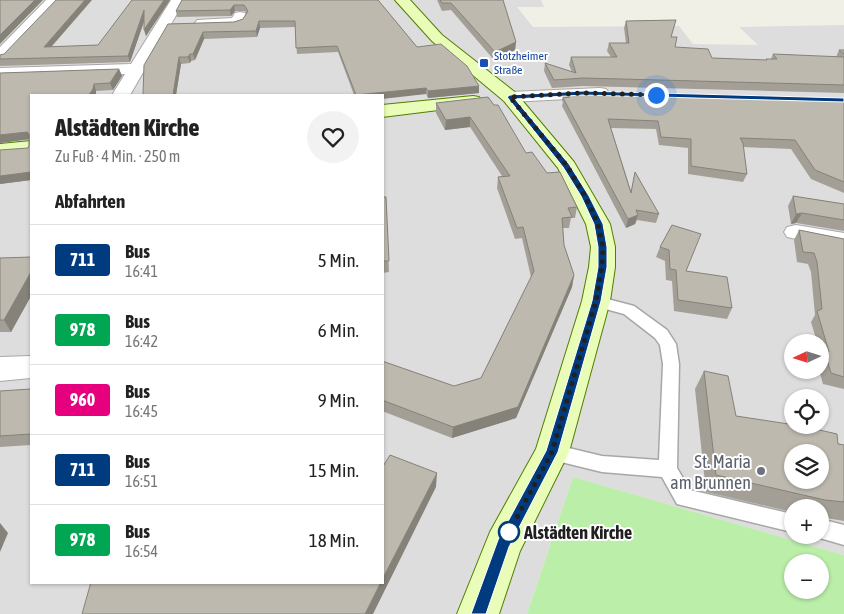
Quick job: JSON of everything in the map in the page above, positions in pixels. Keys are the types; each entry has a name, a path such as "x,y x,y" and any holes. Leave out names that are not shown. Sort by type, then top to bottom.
{"street":[{"path":"0,56 54,0"},
{"path":"121,94 178,0"},
{"path":"402,0 437,38 510,97 567,166 585,196 598,224 602,254 596,301 552,452 503,545 478,614"},
{"path":"163,24 235,22 240,16"},
{"path":"0,73 136,69"},
{"path":"384,111 556,93 622,94"},
{"path":"0,150 30,147"},
{"path":"796,232 844,241"},
{"path":"0,369 30,367"}],"lane":[{"path":"596,301 628,310 661,334 668,344 671,364 668,469 684,498 784,521"},
{"path":"552,452 602,464 668,469"},
{"path":"829,531 844,535"}],"shaded area":[{"path":"0,0 541,0 544,7 517,7 533,27 679,26 693,44 758,45 739,27 844,25 844,555 806,544 829,544 829,499 784,499 784,538 573,477 527,614 0,614"}],"green space":[{"path":"573,477 784,538 784,544 806,544 844,555 844,614 527,614"}],"building":[{"path":"0,0 35,0 0,35"},
{"path":"56,0 85,0 44,47 98,45 132,0 164,0 144,30 144,10 128,56 0,59 0,55 4,54"},
{"path":"182,0 378,0 417,47 441,44 467,66 479,86 428,91 426,88 356,94 337,46 296,48 295,21 259,21 256,31 203,32 193,54 190,54 188,57 179,57 173,94 143,94 144,65 168,24 234,22 243,19 248,11 244,5 234,5 230,10 176,11"},
{"path":"440,0 503,0 516,42 495,52 451,3 442,3"},
{"path":"676,20 671,37 677,37 675,47 708,49 712,58 777,59 773,54 844,57 844,85 584,78 554,80 545,63 576,73 571,57 617,57 609,43 629,43 626,21"},
{"path":"119,69 110,83 94,84 90,94 30,94 30,172 0,176 0,150 28,148 29,134 27,132 0,135 0,73"},
{"path":"563,93 844,99 844,182 815,170 795,140 740,138 743,143 747,174 691,166 691,139 661,137 658,121 608,119 631,193 635,172 659,214 636,210 638,215 628,219 563,98 570,97"},
{"path":"488,97 494,105 498,105 526,153 532,152 547,173 560,172 577,207 568,208 572,217 562,218 564,245 574,275 518,407 453,427 384,401 384,362 454,386 481,378 534,271 523,227 517,228 498,177 510,176 470,117 446,120 436,103"},
{"path":"793,196 844,204 844,220 802,213 796,214"},
{"path":"384,197 386,197 389,261 384,261"},
{"path":"672,225 701,234 686,271 727,277 732,308 678,300 676,270 670,269 669,250 660,247"},
{"path":"799,230 844,239 844,377 831,373 829,366 829,334 824,334 817,311 822,309 817,262 814,253 803,252"},
{"path":"30,257 30,274 4,320 0,320 0,258"},
{"path":"704,371 728,376 736,416 784,423 784,434 829,434 829,432 837,434 838,444 844,445 844,502 821,499 716,475"},
{"path":"30,389 30,434 0,436 0,391"},
{"path":"390,455 437,473 384,576 384,465"},
{"path":"90,584 380,584 365,614 82,614"}],"bus line":[{"name":"711","path":"478,614 503,545 525,500 552,452 596,301 602,267 603,247 598,224 585,196 567,166 510,97 583,93 844,100"}],"place":[{"name":"Stotzheimer Straße","path":"484,63"},
{"name":"St. Maria am Brunnen","path":"761,471"},
{"name":"Alstädten Kirche","path":"509,532"}],"route":[{"path":"509,532 552,452 596,301 602,267 603,247 598,224 585,196 567,166 510,97 583,93 656,95"}]}
